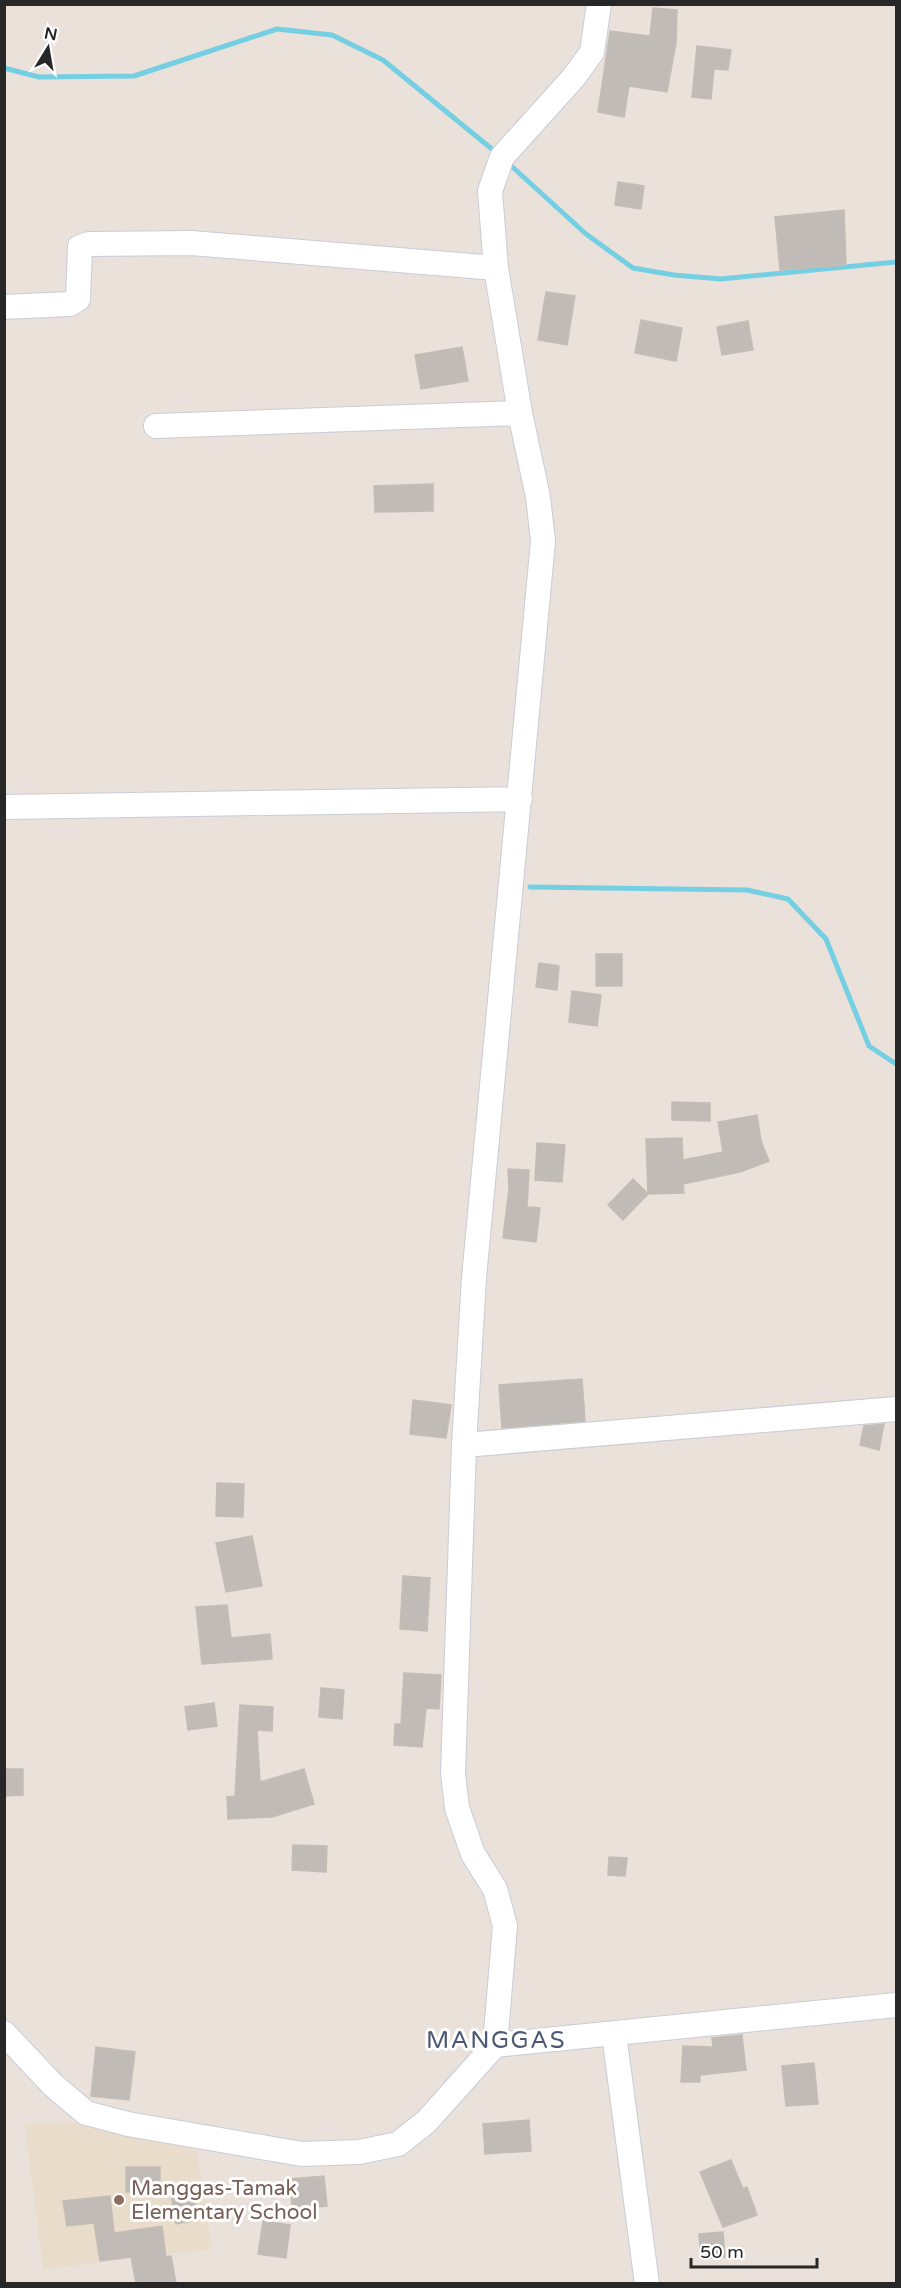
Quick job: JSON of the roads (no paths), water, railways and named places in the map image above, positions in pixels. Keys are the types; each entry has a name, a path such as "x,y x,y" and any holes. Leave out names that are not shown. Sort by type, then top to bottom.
{"street":[{"path":"4,2033 53,2085 86,2113 128,2124 302,2154 359,2152 398,2144 426,2122 495,2045 505,1926 495,1889 473,1854 457,1808 453,1773 464,1444 474,1278 543,541 538,497 520,413 496,268 490,191 502,158 574,76 592,52 599,4"},
{"path":"4,307 70,304 78,299 78,256 80,247 89,244 191,243 496,268"},
{"path":"156,426 520,413"},
{"path":"4,807 520,799"},
{"path":"464,1444 897,1409"},
{"path":"495,2045 897,2005"},
{"path":"614,2034 647,2283"}],"waterway":[{"path":"4,68 39,77 134,76 277,29 332,35 383,60 498,154"},
{"path":"507,162 586,234 633,268 674,275 721,279 896,262"},
{"path":"530,887 747,890 788,899 826,939 869,1046 896,1064"}],"place":[{"name":"Manggas-Tamak Elementary School","path":"119,2200"}],"district":[{"name":"MANGGAS","path":"496,2040"}]}
